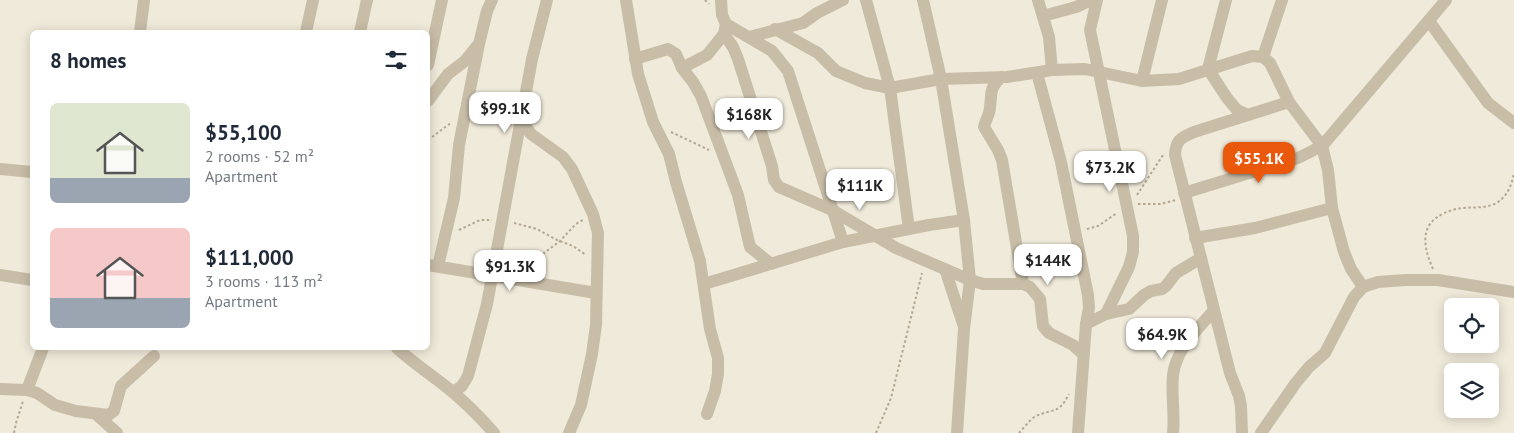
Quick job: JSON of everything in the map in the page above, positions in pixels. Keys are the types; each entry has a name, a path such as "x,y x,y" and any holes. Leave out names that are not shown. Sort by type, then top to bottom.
{"street":[{"path":"140,30 144,0"},
{"path":"306,30 313,0"},
{"path":"360,30 366,0"},
{"path":"430,56 442,0"},
{"path":"492,0 487,11 479,44 459,145 454,198 446,235 433,265 596,293"},
{"path":"453,392 462,386 468,376 487,304 532,59 547,0"},
{"path":"626,0 635,59 642,88 653,122 669,154 694,241 704,284 710,329 718,358 715,391 707,414"},
{"path":"721,0 725,29 738,59 772,166 774,180 779,187 832,210 896,248 970,280 983,284 1023,284 1030,287 1040,299 1044,326 1049,333 1073,345 1083,354"},
{"path":"749,37 803,23 817,13 843,0"},
{"path":"866,0 890,88 908,229"},
{"path":"923,0 941,79 964,220 970,280 964,329 957,433"},
{"path":"1038,0 1049,37 1052,70"},
{"path":"1043,16 1076,7 1091,0"},
{"path":"1098,0 1090,30 1129,205 1133,236 1133,252 1130,267 1106,314"},
{"path":"1142,81 1162,0"},
{"path":"1226,0 1208,69 1237,110 1248,115"},
{"path":"1263,57 1282,0"},
{"path":"1185,195 1298,158 1322,146 1446,0"},
{"path":"1429,20 1488,103 1514,123"},
{"path":"682,68 707,55 725,29"},
{"path":"725,29 749,37 772,51 788,71 843,242"},
{"path":"776,29 818,53 836,71 864,83 890,88 941,79 1001,77 1052,70 1086,70 1142,81 1179,79 1252,56 1263,57 1270,63 1289,102 1322,146 1328,170 1332,208 1344,252 1351,269 1363,288"},
{"path":"430,98 448,74 465,61 479,44"},
{"path":"635,59 668,49 676,54 682,68 694,82 701,96 738,194 750,247 771,264"},
{"path":"1037,73 1061,162 1088,294 1078,433"},
{"path":"1001,77 990,92 990,108 984,127 1002,160 1023,284"},
{"path":"1242,433 1239,396 1230,373 1195,238 1175,155 1176,144 1182,138 1194,132 1289,102"},
{"path":"522,117 531,134 564,157 572,168 593,214 598,233 596,326 592,354 581,405 569,433"},
{"path":"0,169 30,172"},
{"path":"1195,238 1255,228 1332,208"},
{"path":"704,284 843,242 964,220"},
{"path":"1086,324 1106,314 1129,309 1144,294 1162,289 1176,273 1201,258"},
{"path":"945,269 964,329"},
{"path":"0,275 30,280"},
{"path":"1261,433 1295,384 1309,367 1325,353 1354,297 1363,288 1378,282 1438,280 1514,292"},
{"path":"1173,433 1174,367 1181,351 1214,310"},
{"path":"27,390 42,350"},
{"path":"399,350 412,362 453,392 494,433"},
{"path":"0,389 27,390 55,405 76,412 108,415 112,413 121,386 154,356"},
{"path":"96,414 117,433"}],"path":[{"path":"522,117 471,108 495,96 526,96"},
{"path":"430,139 466,113"},
{"path":"653,122 724,156"},
{"path":"1075,233 1098,226 1129,205 1161,156 1176,144"},
{"path":"1438,280 1425,251 1425,236 1431,222 1456,209 1496,203 1511,187 1514,172"},
{"path":"1129,205 1160,204 1185,195"},
{"path":"511,278 560,241 576,224 593,214"},
{"path":"446,235 480,220 502,220 528,226 573,246 583,252 597,265"},
{"path":"876,433 891,398 925,261"},
{"path":"1019,433 1036,416 1052,412 1062,406 1070,392 1082,380"},
{"path":"14,433 27,390"}]}
